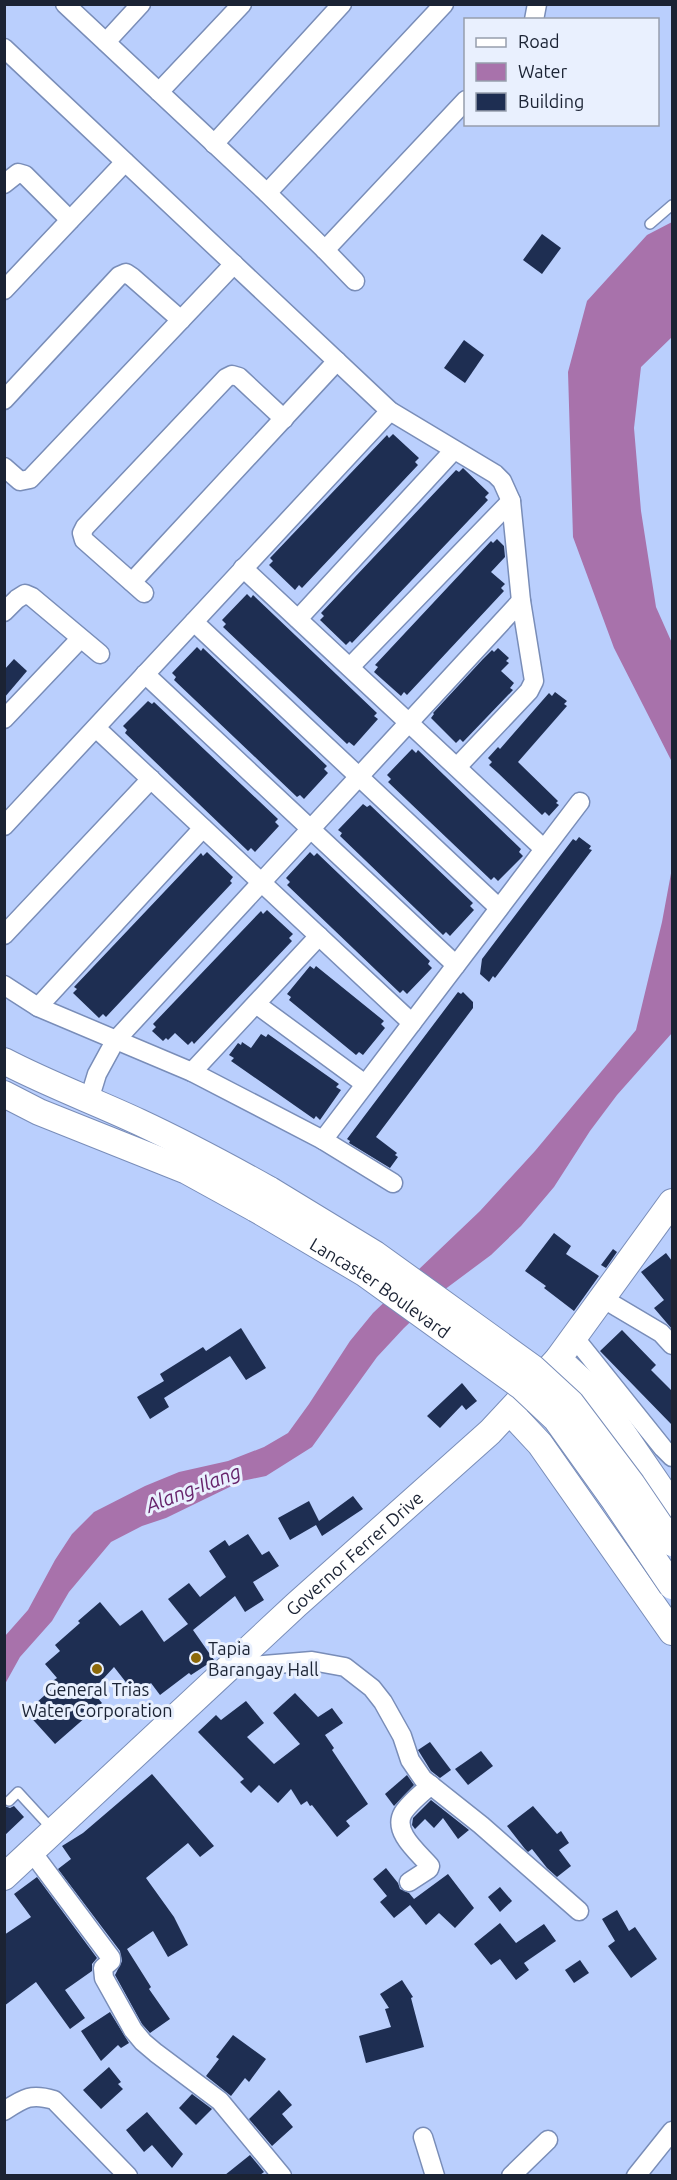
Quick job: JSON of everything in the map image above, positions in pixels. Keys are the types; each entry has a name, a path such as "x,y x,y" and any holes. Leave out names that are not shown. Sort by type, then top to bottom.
{"main road":[{"name":"Lancaster Boulevard","path":"4,1061 218,1161 263,1200 522,1387 556,1419 672,1586"},
{"name":"Lancaster Boulevard","path":"4,1094 39,1112 263,1200 375,1254 533,1368 571,1403 632,1484 672,1543"},
{"name":"Governor Ferrer Drive","path":"14,1865 54,1831 510,1412 558,1359 672,1202"},
{"path":"558,1359 596,1394 672,1505"},
{"path":"510,1412 540,1444 672,1632"}],"street":[{"path":"65,4 267,193 354,281"},
{"path":"106,42 141,4"},
{"path":"159,92 242,4"},
{"path":"214,144 342,4"},
{"path":"267,193 444,4"},
{"path":"8,58 125,162 390,411 495,474 502,481 511,501 521,601 534,681 529,691 457,767"},
{"path":"325,250 464,101"},
{"path":"4,290 125,162"},
{"path":"4,184 18,173 25,175 70,220"},
{"path":"4,466 20,481 30,479 234,264"},
{"path":"4,400 119,276 126,273 132,277 181,320"},
{"path":"284,419 239,377 232,375 226,378 85,527 82,533 84,540 138,588 337,361"},
{"path":"4,826 390,411"},
{"path":"298,618 454,450"},
{"path":"350,667 511,501"},
{"path":"243,568 544,849"},
{"path":"4,612 16,599 25,594 32,597 100,654"},
{"path":"89,1100 97,1074 115,1041 521,601"},
{"path":"194,622 499,908"},
{"path":"4,719 80,639"},
{"path":"145,674 456,964"},
{"path":"96,728 412,1023"},
{"path":"4,935 151,779"},
{"path":"323,1140 580,802"},
{"path":"38,1007 203,828"},
{"path":"192,1072 319,936"},
{"path":"4,985 38,1007 192,1072 323,1140 393,1183"},
{"path":"256,1004 366,1084"},
{"path":"603,1298 661,1333 672,1346"},
{"path":"574,1337 667,1453 672,1456"},
{"path":"229,1668 312,1661 345,1667 372,1688 383,1702 402,1736 410,1760 423,1779 579,1911"},
{"path":"409,1882 430,1866 405,1837 400,1824 403,1813 431,1785"},
{"path":"14,1865 111,1958 111,1961 103,1968 104,1978 134,2030 156,2053 220,2101 282,2175"},
{"path":"4,2111 21,2100 39,2095 54,2100 128,2175"},
{"path":"642,2173 672,2131"},
{"path":"423,2137 435,2175"},
{"path":"511,2175 548,2140"}],"lane":[{"path":"650,224 672,205"},
{"path":"9,1801 18,1792 54,1831"}],"water":[{"path":"672,222 672,337 641,367 634,428 641,511 656,607 672,643 672,762 614,648 573,537 568,372 587,301 647,235"},
{"name":"Alang-Ilang","path":"672,868 672,1033 617,1095 590,1131 554,1187 521,1226 491,1255 444,1290 377,1357 312,1447 266,1476 242,1481 111,1542 69,1592 52,1621 20,1657 5,1684 5,1636 28,1610 72,1534 94,1512 145,1486 179,1472 228,1461 264,1447 288,1433 350,1341 373,1313 480,1211 535,1151 636,1030 662,922"}],"building":[{"path":"542,234 561,248 542,274 523,260"},
{"path":"464,340 484,355 465,383 444,368"},
{"path":"393,434 419,458 415,462 418,465 302,588 299,585 295,590 269,565 273,561 270,558 387,435 389,438"},
{"path":"463,468 489,493 485,497 488,500 352,643 350,641 346,645 320,620 324,616 321,613 456,470 459,472"},
{"path":"497,539 504,546 505,557 491,572 505,584 501,588 504,591 407,695 404,692 401,696 374,672 378,667 375,665 491,541 493,543"},
{"path":"247,594 251,598 253,595 377,713 374,716 378,719 354,746 349,742 347,744 223,627 226,624 222,620"},
{"path":"197,647 201,651 203,648 327,766 324,769 328,773 304,799 300,795 297,797 174,680 176,677 172,673"},
{"path":"498,648 509,658 506,661 509,663 501,671 514,683 510,688 513,690 463,742 460,739 456,743 431,718 433,713 492,650 494,652"},
{"path":"14,659 27,671 4,698 4,670"},
{"path":"555,692 567,701 564,704 567,706 518,762 558,801 556,803 559,805 549,816 545,812 542,815 489,765 492,762 488,758 498,747 500,749 549,693 552,696"},
{"path":"148,701 152,704 154,702 278,819 275,822 279,826 255,852 251,848 248,851 125,733 127,730 123,726"},
{"path":"412,749 416,753 418,750 521,849 519,852 523,856 498,881 494,877 491,880 388,782 391,779 387,775"},
{"path":"363,804 367,807 370,805 473,903 470,906 474,910 450,936 446,932 443,935 340,836 342,833 338,830"},
{"path":"579,837 591,846 589,849 592,850 495,978 493,976 489,982 480,974 482,959 573,839 576,841"},
{"path":"207,852 233,877 230,881 232,883 106,1017 103,1014 99,1018 73,993 77,989 74,987 201,853 203,856"},
{"path":"310,852 314,856 317,853 430,961 428,964 432,968 407,994 403,990 400,993 287,885 290,882 286,878"},
{"path":"267,910 293,934 289,938 292,941 194,1044 192,1041 188,1045 175,1033 168,1040 166,1038 163,1041 152,1031 156,1027 153,1024 261,911 263,914"},
{"path":"310,966 314,969 316,966 384,1021 381,1024 385,1028 363,1055 359,1052 356,1055 289,1000 291,997 287,994"},
{"path":"458,992 461,994 463,992 473,1002 473,1008 376,1137 397,1153 395,1155 398,1157 390,1168 349,1143 347,1139"},
{"path":"261,1034 266,1037 268,1034 339,1084 336,1087 341,1090 320,1120 316,1116 314,1119 231,1061 234,1058 229,1055 238,1043 241,1045 242,1042 251,1048"},
{"path":"554,1233 571,1246 566,1254 599,1276 574,1311 525,1271"},
{"path":"613,1249 617,1252 606,1268 601,1265"},
{"path":"666,1253 672,1261 672,1329 654,1308 664,1300 641,1272"},
{"path":"241,1328 266,1368 246,1380 230,1356 164,1398 169,1407 150,1419 137,1397 164,1381 160,1374 203,1347 206,1351"},
{"path":"622,1330 656,1365 651,1370 672,1391 672,1425 600,1351"},
{"path":"462,1383 477,1401 466,1410 462,1405 440,1428 427,1416"},
{"path":"353,1496 363,1509 322,1536 316,1525 290,1540 278,1518 309,1501 319,1521"},
{"path":"248,1534 262,1555 269,1551 279,1566 253,1582 264,1600 245,1612 235,1596 193,1630 214,1660 191,1675 189,1673 160,1695 151,1683 136,1695 114,1667 92,1691 102,1703 55,1744 26,1712 55,1686 51,1682 57,1678 45,1664 60,1651 55,1645 100,1602 120,1626 142,1610 164,1642 188,1624 168,1599 189,1583 200,1597 226,1577 209,1551 225,1540 229,1546"},
{"path":"295,1693 318,1717 332,1708 343,1723 325,1735 334,1748 332,1750 368,1804 346,1821 350,1826 337,1837 312,1805 310,1806 307,1801 301,1805 291,1789 278,1803 259,1785 251,1793 240,1782 244,1779 198,1732 216,1715 221,1720 246,1701 264,1723 247,1737 274,1764 300,1744 273,1713"},
{"path":"430,1742 451,1770 440,1778 431,1771 418,1750"},
{"path":"481,1751 493,1766 468,1785 455,1769"},
{"path":"152,1774 214,1846 200,1857 188,1843 146,1878 174,1917 188,1945 168,1957 153,1931 127,1949 151,1987 149,1989 170,2019 150,2033 142,2024 115,1975 122,1961 120,1951 58,1869 71,1859 62,1846 83,1833"},
{"path":"407,1775 414,1785 394,1806 385,1794"},
{"path":"431,1800 469,1830 458,1839 443,1818 434,1828 425,1819 415,1829 412,1825 413,1818"},
{"path":"4,1806 10,1808 14,1806 24,1817 4,1836"},
{"path":"533,1806 557,1834 561,1831 569,1843 559,1850 571,1866 557,1877 532,1849 528,1852 525,1849 507,1826"},
{"path":"386,1868 400,1889 409,1893 414,1899 448,1874 474,1908 455,1928 439,1913 426,1925 410,1905 394,1918 380,1902 387,1896 373,1879"},
{"path":"37,1877 97,1958 92,1964 92,1971 65,1990 85,2018 70,2029 36,1982 4,2006 4,1935 31,1917 14,1894"},
{"path":"500,1887 512,1901 500,1912 488,1897"},
{"path":"617,1910 629,1931 635,1927 657,1959 631,1978 608,1946 615,1941 602,1919"},
{"path":"500,1923 516,1943 544,1924 556,1941 524,1963 529,1970 516,1980 500,1959 491,1965 474,1944"},
{"path":"580,1960 589,1973 574,1983 565,1970"},
{"path":"402,1980 413,1997 411,1998 424,2047 366,2063 359,2036 391,2027 385,2009 389,2008 380,1994"},
{"path":"110,2012 129,2043 121,2048 118,2045 101,2061 81,2031"},
{"path":"233,2035 266,2059 249,2082 245,2078 231,2096 206,2076 219,2059 216,2057"},
{"path":"109,2067 121,2082 118,2084 123,2089 101,2109 83,2090"},
{"path":"279,2090 292,2105 282,2114 293,2127 272,2146 249,2119"},
{"path":"192,2094 212,2109 196,2125 179,2108"},
{"path":"147,2112 183,2154 172,2168 152,2145 144,2152 126,2130"},
{"path":"250,2155 264,2172 260,2175 225,2175"}],"place":[{"name":"Tapia Barangay Hall","path":"196,1658"},
{"name":"General Trias Water Corporation","path":"97,1669"}]}
